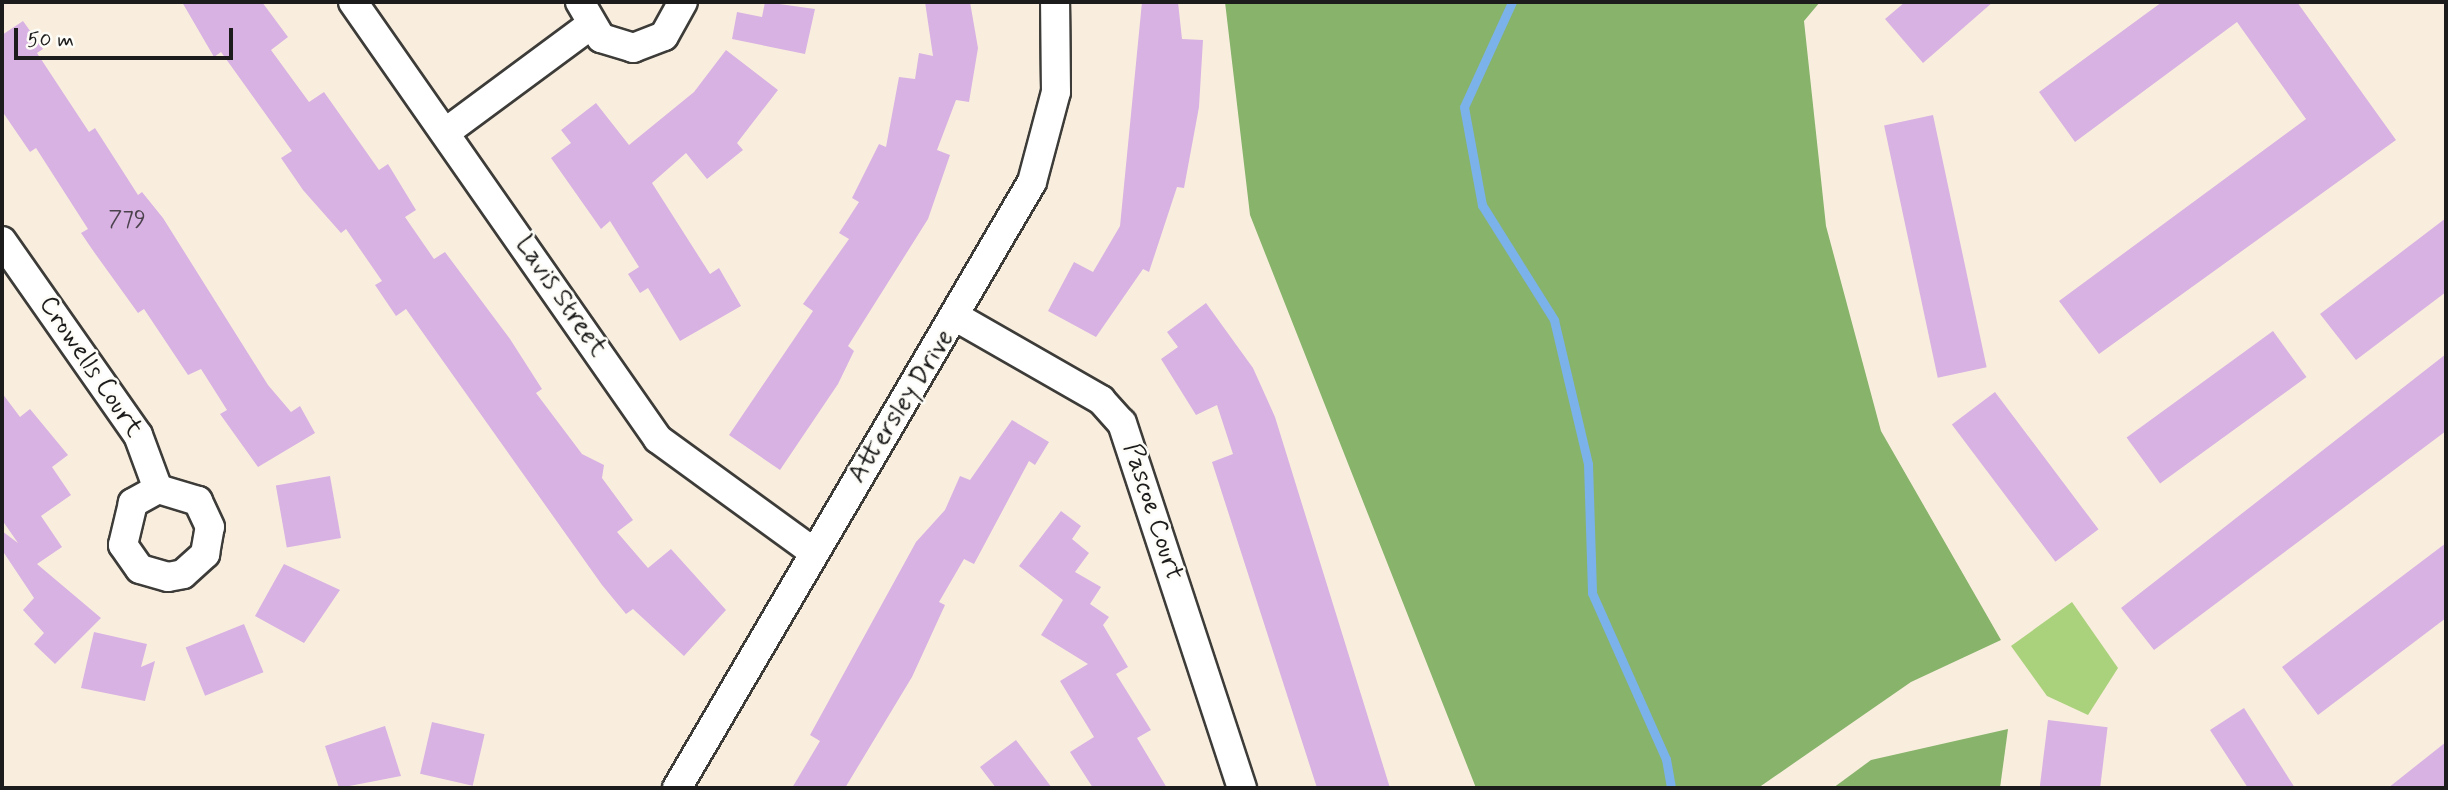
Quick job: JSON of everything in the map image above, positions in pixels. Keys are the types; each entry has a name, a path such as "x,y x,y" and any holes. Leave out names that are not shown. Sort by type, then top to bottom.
{"street":[{"name":"Lavis Street","path":"353,2 658,439 811,550"},
{"path":"446,132 585,14 616,45 649,44 675,24 682,2"},
{"name":"Attersley Drive","path":"677,788 811,550 958,318 1032,182 1056,92 1055,2"},
{"name":"Crowells Court","path":"4,250 126,413 158,489"},
{"name":"Pascoe Court","path":"958,318 1101,400 1122,423 1242,788"}],"green space":[{"path":"1225,2 1820,2 1804,21 1826,226 1881,431 2001,640 1911,682 1758,788 1476,788 1250,215"},
{"path":"2072,602 2118,668 2088,715 2047,696 2011,646"},
{"path":"2008,729 2000,788 1833,788 1871,760"}],"building":[{"path":"182,2 262,2 288,37 271,50 309,102 324,92 379,170 388,164 416,210 405,217 434,259 445,252 510,339 542,389 536,393 582,454 604,465 602,478 633,520 617,532 648,568 671,549 726,610 684,656 633,609 626,614 602,585 406,309 396,316 375,285 382,281 346,229 341,233 303,190 281,158 292,151 221,52 214,57"},
{"path":"765,2 815,9 805,54 732,39 737,12 762,17"},
{"path":"925,2 970,2 978,48 969,102 956,100 937,150 950,155 928,219 848,346 854,351 838,384 780,470 729,435 813,311 803,304 849,239 839,233 859,202 852,198 879,144 886,147 899,77 915,79 919,53 933,56"},
{"path":"1142,2 1178,2 1182,39 1203,40 1199,107 1184,188 1177,187 1149,272 1143,269 1096,337 1048,311 1074,262 1093,272 1120,226"},
{"path":"1905,2 1993,2 1923,63 1885,19"},
{"path":"2162,2 2297,2 2396,140 2099,354 2059,301 2306,119 2237,22 2075,142 2039,92"},
{"path":"23,21 43,49 37,53 89,132 95,128 138,195 142,192 163,218 268,385 291,412 300,406 315,433 258,467 220,414 227,410 201,369 188,375 144,309 138,313 94,252 81,233 88,229 36,148 30,152 2,111 2,35"},
{"path":"726,50 778,90 737,143 743,150 707,179 686,153 652,183 710,274 719,268 741,306 680,341 648,288 640,293 628,274 639,267 610,221 601,229 551,158 571,143 561,130 596,103 629,145 694,92"},
{"path":"1933,115 1987,367 1938,378 1884,125"},
{"path":"2446,218 2446,292 2356,360 2320,314"},
{"path":"1206,303 1253,368 1275,417 1390,788 1317,788 1212,462 1233,454 1217,405 1196,415 1161,359 1178,347 1167,332"},
{"path":"2273,331 2307,377 2160,484 2127,437"},
{"path":"2446,354 2446,431 2154,650 2121,608"},
{"path":"1995,392 2099,529 2055,562 1952,424"},
{"path":"2,393 20,417 30,409 68,455 52,467 71,495 41,516 62,547 37,564 101,618 55,664 34,644 44,633 23,610 34,598 2,550 2,531 18,543 2,520"},
{"path":"1012,420 1049,442 1035,465 1029,461 974,564 964,559 939,602 945,605 912,677 845,788 792,788 820,741 810,735 916,542 945,510 960,476 970,480"},
{"path":"330,476 341,538 287,548 276,486"},
{"path":"1061,511 1081,526 1072,539 1089,553 1075,572 1101,587 1090,604 1109,617 1103,625 1128,667 1116,674 1151,730 1137,738 1167,788 1093,788 1070,752 1094,737 1060,681 1088,664 1041,635 1063,600 1019,566"},
{"path":"2446,543 2446,618 2318,715 2282,667"},
{"path":"284,564 340,590 304,643 255,616"},
{"path":"244,624 263,672 205,696 186,648"},
{"path":"94,632 147,644 141,667 155,661 145,701 81,688"},
{"path":"2244,708 2295,788 2248,788 2210,730"},
{"path":"2048,720 2108,727 2100,788 2040,788"},
{"path":"432,722 485,734 473,786 420,774"},
{"path":"385,726 401,776 339,788 325,746"},
{"path":"1016,740 1052,788 996,788 980,767"},
{"path":"2446,742 2446,788 2388,788"}],"waterway":[{"path":"1512,2 1464,107 1482,205 1554,320 1588,464 1592,593 1666,759 1671,788"}]}
